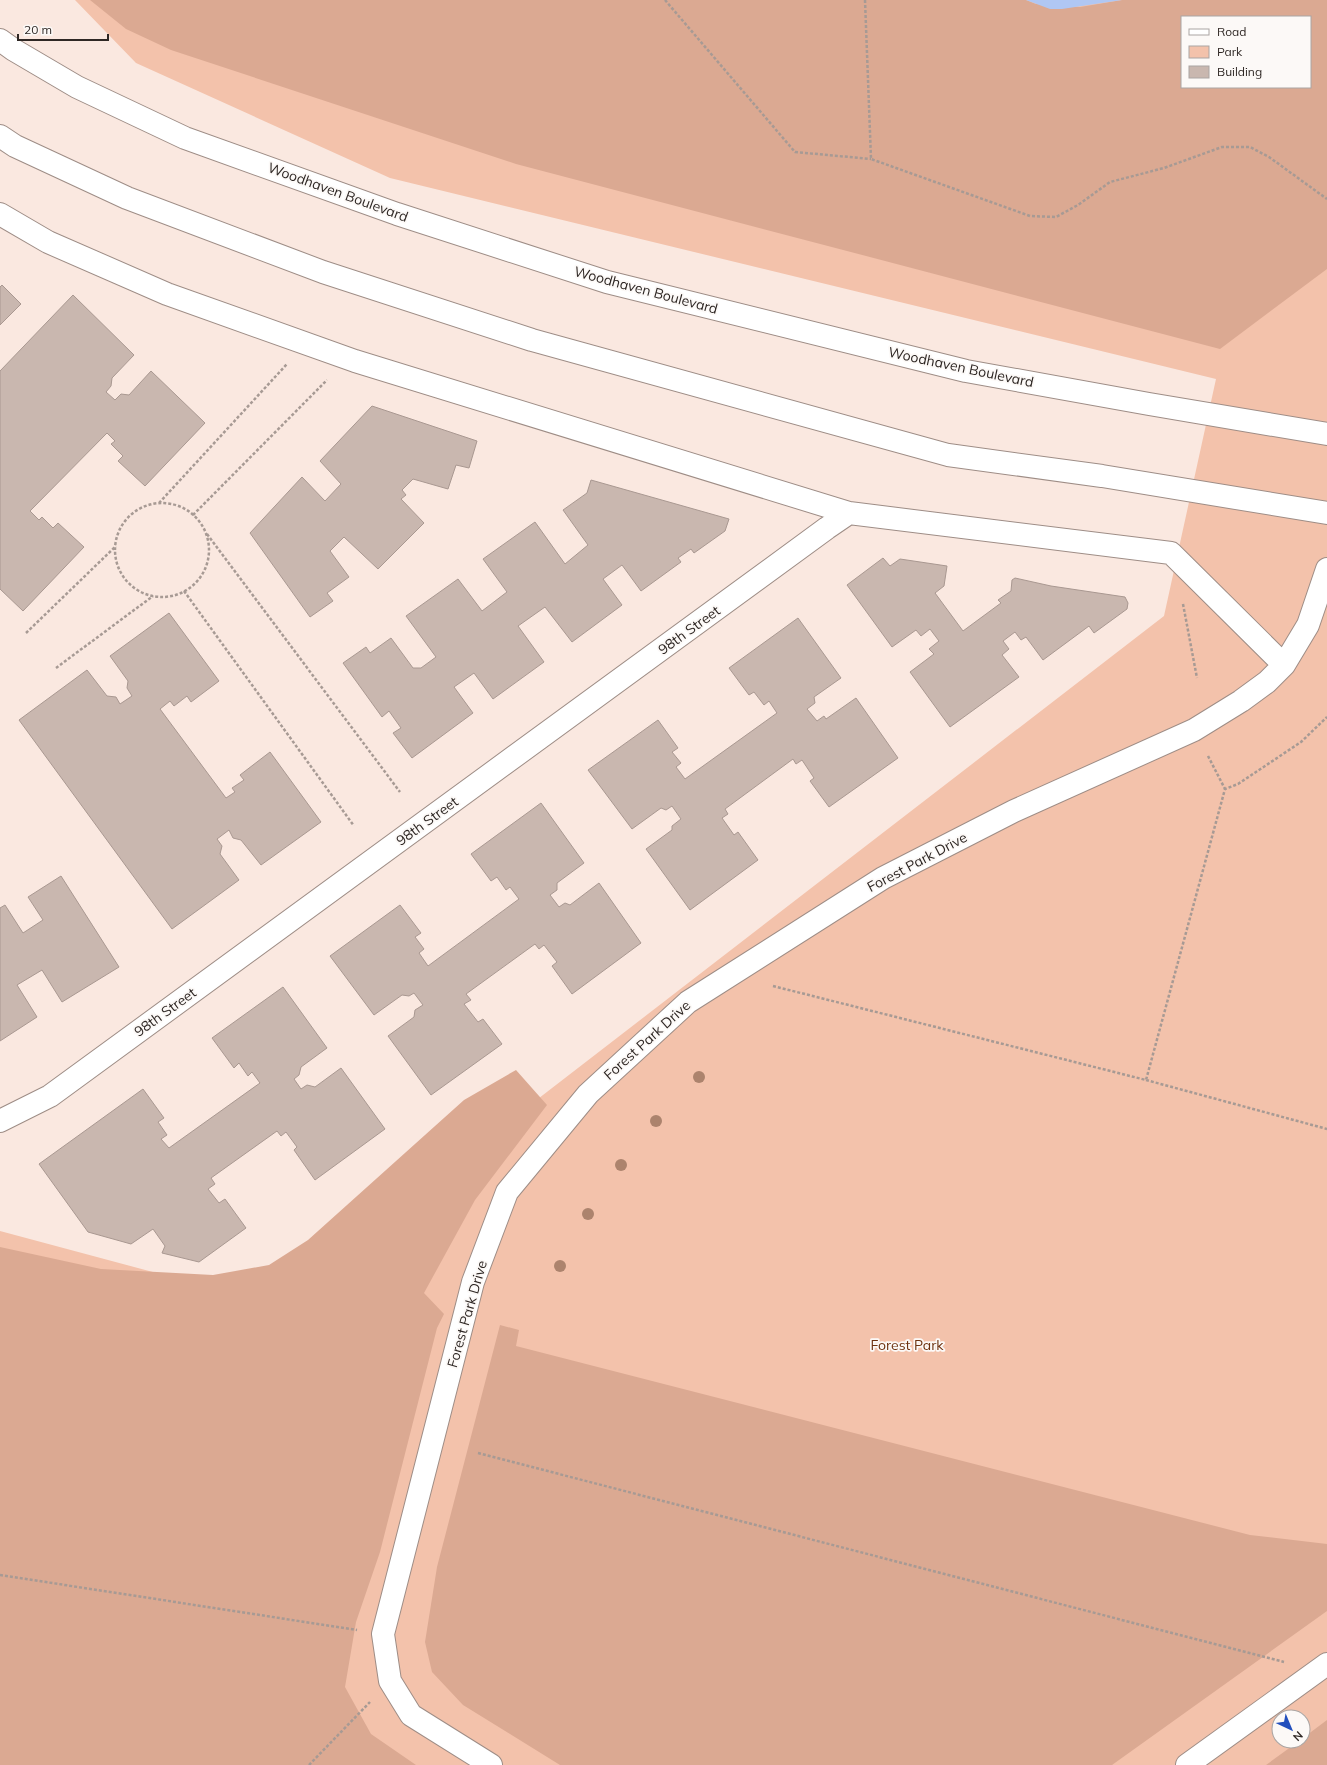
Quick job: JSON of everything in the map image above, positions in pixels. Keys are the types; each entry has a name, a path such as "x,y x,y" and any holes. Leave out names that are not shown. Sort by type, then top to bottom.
{"street":[{"name":"Woodhaven Boulevard","path":"0,40 14,50 77,87 185,138 397,214 607,282 966,371 1327,434"},
{"path":"0,136 15,146 135,201 323,272 532,340 948,455 1102,476 1327,513"},
{"path":"0,214 48,242 167,294 355,361 849,513 1171,553 1284,665"},
{"name":"98th Street","path":"0,1121 56,1091 849,513"},
{"name":"Forest Park Drive","path":"491,1765 411,1715 390,1681 383,1634 473,1282 507,1192 588,1094 688,1002 883,878 1014,811 1194,730 1260,687 1284,665 1308,625 1327,569"},
{"path":"1187,1765 1327,1664"}],"path":[{"path":"665,0 794,152 871,159 1030,216 1056,217 1078,205 1110,182 1164,168 1222,147 1250,146 1269,157 1327,199"},
{"path":"864,0 871,159"},
{"path":"159,503 290,361"},
{"path":"193,515 330,377"},
{"path":"207,534 210,549 207,564 200,578 189,589 176,595 162,597 148,595 136,589 126,579 118,567 116,553 117,538 123,525 133,514 145,506 159,503 174,504 187,510 199,520 207,534 400,792"},
{"path":"26,633 116,546"},
{"path":"184,591 354,826"},
{"path":"56,668 154,595"},
{"path":"1183,604 1197,678"},
{"path":"1225,789 1238,784 1301,742 1327,717"},
{"path":"1146,1080 1225,789 1208,756"},
{"path":"773,986 1146,1080 1327,1129"},
{"path":"478,1453 1288,1663"},
{"path":"0,1575 383,1634"},
{"path":"309,1765 390,1681"}],"green space":[{"name":"Forest Park","path":"75,0 1327,0 1327,1765 0,1765 0,1231 272,1304 1164,616 1216,379 390,178 136,63"}],"shaded area":[{"path":"90,0 1026,0 1036,4 1080,7 1122,0 1327,0 1327,269 1220,349 516,164 171,50 126,29"},
{"path":"516,1070 547,1105 475,1200 424,1293 444,1314 437,1328 380,1552 356,1622 345,1687 371,1734 416,1765 0,1765 0,1247 101,1269 213,1275 269,1265 308,1240 464,1100"},
{"path":"500,1325 519,1330 516,1346 1250,1535 1327,1544 1327,1611 1112,1765 560,1765 463,1705 432,1672 425,1642 437,1567"},
{"path":"1327,1720 1327,1765 1266,1765 1288,1749 1311,1749 1311,1732"}],"water":[{"path":"1026,0 1122,0 1062,9 1050,9"}],"building":[{"path":"2,285 21,304 0,325 0,287"},
{"path":"73,295 134,355 112,378 111,386 106,392 115,400 121,394 129,395 151,371 205,423 145,486 118,461 123,456 111,444 115,441 107,433 30,511 39,520 42,517 53,528 58,523 84,547 23,611 0,589 0,371"},
{"path":"372,406 477,441 469,468 456,465 448,489 413,479 402,490 406,495 401,499 424,523 378,569 344,537 330,551 349,577 327,593 333,601 310,617 250,533 302,477 325,501 341,484 320,461"},
{"path":"591,480 729,519 725,531 694,553 691,549 678,558 681,562 641,591 622,565 603,579 622,605 572,642 545,607 518,626 544,662 493,699 474,673 454,687 473,713 412,758 393,733 401,728 389,711 382,717 343,663 366,647 370,653 391,638 413,668 421,668 436,657 406,616 458,579 482,611 507,592 483,559 535,522 565,564 588,545 563,510 587,493"},
{"path":"883,558 890,566 900,559 947,566 944,586 935,593 963,631 1001,603 998,600 1011,591 1012,580 1015,578 1051,586 1125,597 1128,603 1127,609 1094,633 1089,626 1043,660 1026,637 1021,640 1015,632 1003,641 1009,649 1002,655 1019,677 950,727 910,672 934,654 929,649 939,641 930,629 921,636 916,630 892,647 847,585"},
{"path":"169,613 219,681 191,702 187,696 174,706 170,701 160,709 226,798 235,792 232,788 244,780 240,775 270,752 321,822 261,865 241,840 233,838 229,830 217,839 222,846 220,854 239,880 172,929 19,720 87,670 107,696 116,697 120,704 132,696 127,688 128,681 110,656"},
{"path":"798,618 841,678 814,697 815,703 807,709 817,721 824,716 826,719 856,698 898,758 829,807 810,781 814,778 802,760 796,764 793,759 725,809 728,814 722,818 734,835 738,832 758,860 690,910 646,849 672,830 672,826 681,819 672,806 666,810 661,808 632,829 588,770 658,720 678,748 672,752 681,763 676,767 685,779 777,713 769,701 764,705 754,692 749,695 729,668"},
{"path":"541,803 584,863 557,883 557,890 550,895 559,907 565,903 570,905 599,883 641,943 572,994 552,966 557,962 544,945 539,949 535,944 466,994 471,1000 464,1004 478,1022 483,1019 502,1044 431,1095 388,1036 414,1017 415,1010 423,1005 414,993 409,996 402,995 374,1015 330,956 400,905 421,933 415,937 424,949 419,953 428,966 519,899 510,887 506,890 497,877 491,881 471,854"},
{"path":"61,876 119,967 62,1002 42,970 17,985 37,1017 0,1041 0,908 5,905 23,933 43,920 28,897"},
{"path":"283,987 327,1048 301,1067 299,1075 294,1079 301,1089 307,1085 315,1087 341,1068 385,1129 315,1180 294,1150 297,1147 286,1132 281,1136 277,1131 211,1178 215,1184 208,1189 219,1203 225,1199 246,1228 199,1262 162,1253 165,1246 153,1229 131,1244 88,1232 39,1164 143,1089 164,1118 158,1122 167,1135 161,1139 169,1148 260,1083 252,1072 248,1076 239,1063 234,1068 212,1038"}]}
